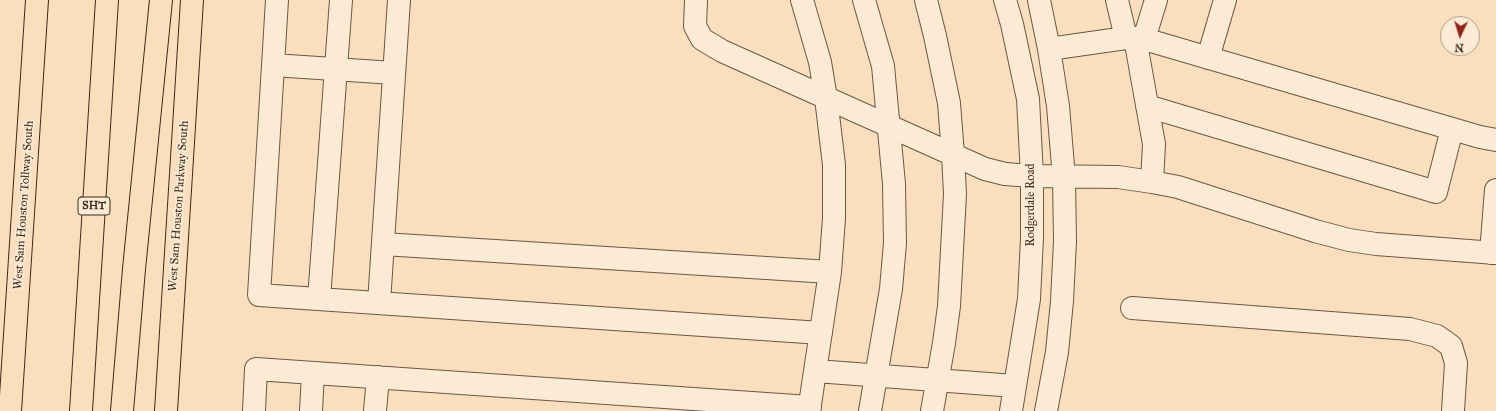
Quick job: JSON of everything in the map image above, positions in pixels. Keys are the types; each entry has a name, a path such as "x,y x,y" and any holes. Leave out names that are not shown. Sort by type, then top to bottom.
{"main road":[{"name":"West Sam Houston Tollway South","path":"10,411 37,0"},
{"name":"SHT","path":"81,411 107,0"},
{"path":"122,411 134,269 162,0"},
{"name":"West Sam Houston Parkway South","path":"166,411 192,0"},
{"path":"0,346 13,371"}],"street":[{"path":"278,0 259,295 821,333"},
{"path":"319,299 341,0"},
{"path":"379,303 399,0"},
{"path":"696,0 695,26 702,39 722,51 985,169 1005,174 1064,178 1118,177 1152,182 1178,187 1315,231 1349,240 1376,244 1494,253 1496,190"},
{"path":"254,411 256,369 810,409 830,272 834,218 834,165 820,62 802,0"},
{"path":"864,0 883,66 894,184 895,243 891,289 870,411"},
{"path":"926,0 949,103 955,194 949,299 944,343 932,411"},
{"name":"Rodgerdale Road","path":"1005,0 1012,24 1028,99 1032,176 1032,238 1029,299 1011,411"},
{"path":"1039,0 1058,106 1064,178 1065,241 1062,301 1057,352 1046,411"},
{"path":"1117,0 1135,38 1154,144 1152,182"},
{"path":"1135,38 1156,0"},
{"path":"1208,58 1225,0"},
{"path":"1049,49 1135,38 1480,138 1496,140"},
{"path":"273,65 394,73"},
{"path":"1147,106 1436,192 1452,129"},
{"path":"383,244 830,272"},
{"path":"1029,299 1062,301"},
{"path":"1132,308 1410,329 1437,336 1451,346 1456,363 1453,411"},
{"path":"816,371 1015,386"},
{"path":"311,411 313,373"},
{"path":"375,411 378,377"}]}
